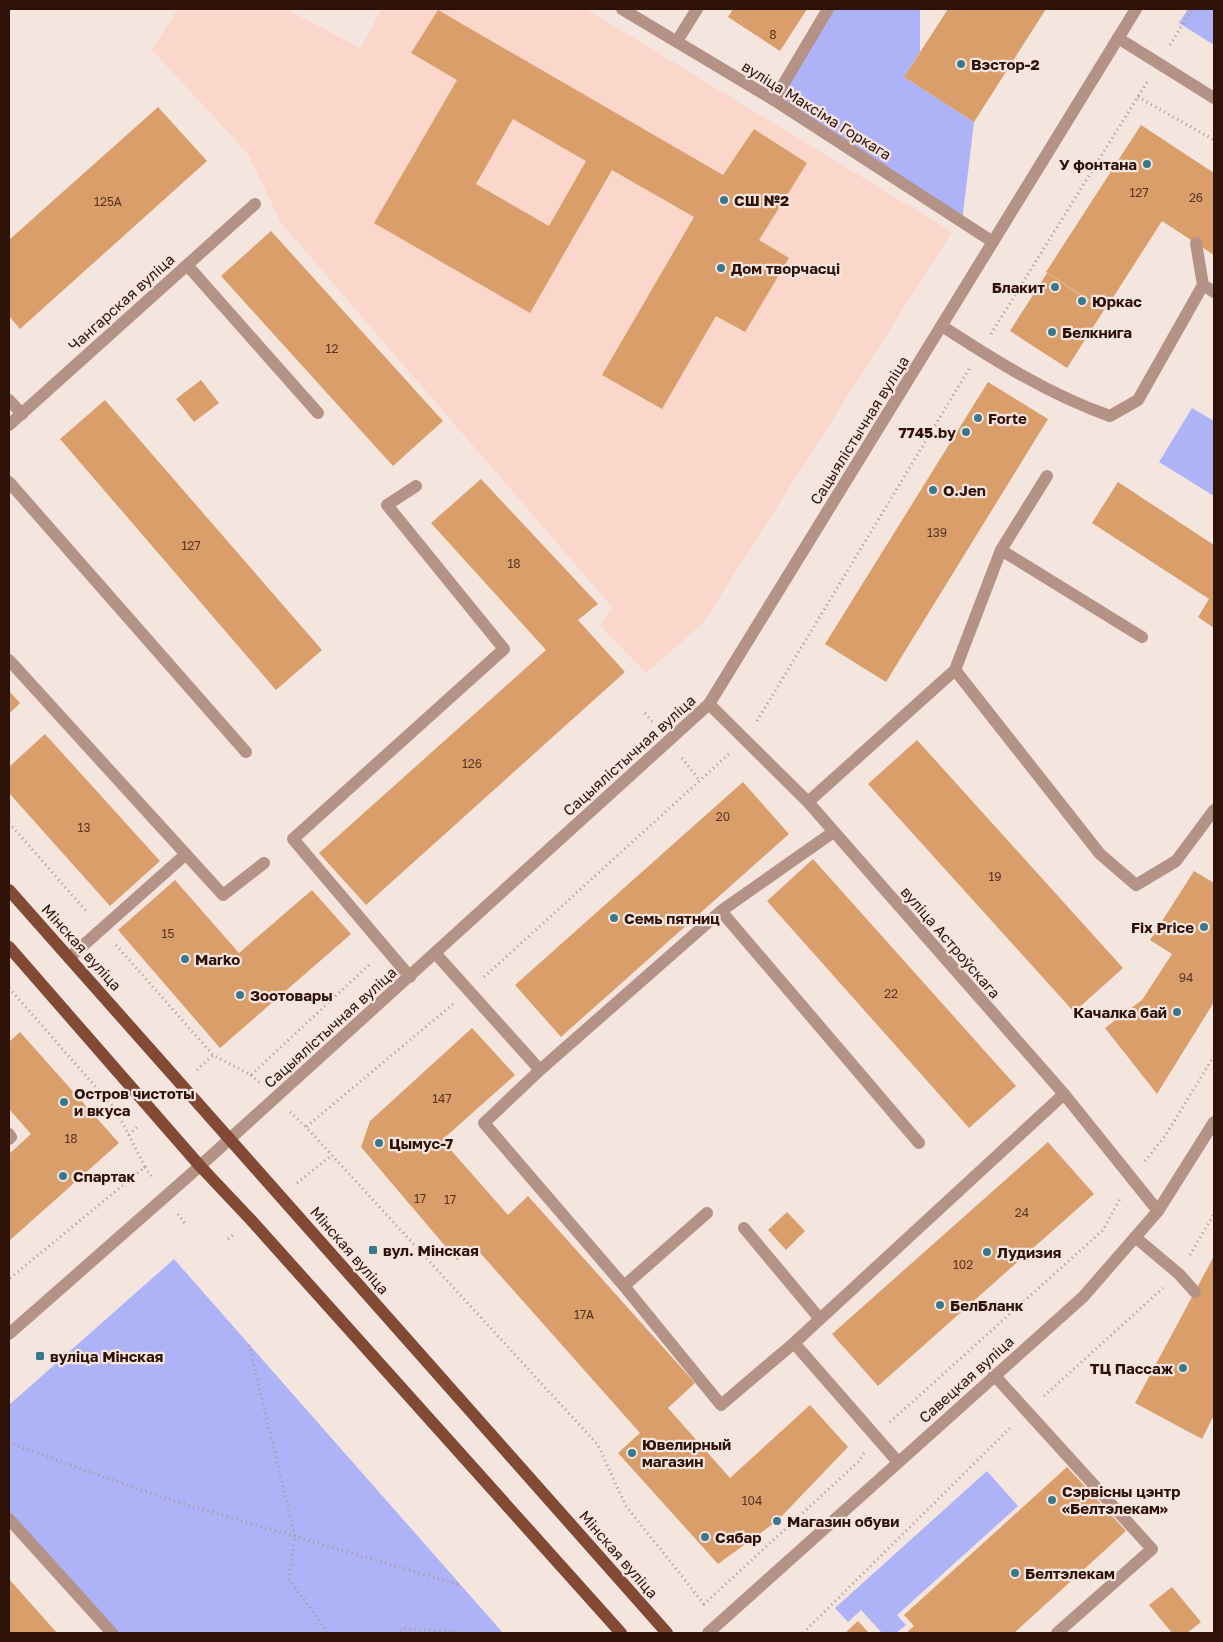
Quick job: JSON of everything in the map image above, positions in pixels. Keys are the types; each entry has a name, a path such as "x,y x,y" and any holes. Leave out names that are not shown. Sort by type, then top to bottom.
{"main road":[{"name":"Мінская вуліца","path":"9,890 667,1633"},
{"path":"9,947 200,1166 251,1220 621,1633"}],"street":[{"name":"вуліца Максіма Горкага","path":"622,9 774,100 993,242"},
{"path":"677,41 697,9"},
{"path":"774,100 828,9"},
{"name":"Сацыялістычная вуліца","path":"9,1334 230,1139 709,704 1136,9"},
{"path":"1118,38 1214,98"},
{"name":"Чангарская вуліца","path":"9,425 255,204"},
{"path":"942,326 980,350 1082,406 1110,416 1138,400 1203,285 1196,243"},
{"path":"187,265 318,413"},
{"path":"1203,285 1214,292"},
{"path":"9,400 22,414"},
{"path":"808,802 955,670 1001,550 1047,476"},
{"path":"9,482 246,752"},
{"path":"410,976 293,839 504,649 386,505 416,486"},
{"path":"1001,550 1142,637"},
{"path":"9,660 223,895 264,862"},
{"path":"955,670 1100,854 1136,885 1176,861 1214,810"},
{"name":"вуліца Астроўскага","path":"709,704 808,802 832,833 1064,1094 1158,1211"},
{"path":"832,833 720,911 540,1070 484,1123 624,1286 721,1405 794,1343 1064,1094"},
{"path":"69,958 186,854"},
{"path":"720,911 919,1143"},
{"path":"434,953 540,1070"},
{"name":"Савецкая вуліца","path":"708,1633 1083,1297 1158,1211 1214,1122"},
{"path":"9,1134 11,1137 9,1140"},
{"path":"624,1286 707,1213"},
{"path":"744,1228 820,1318"},
{"path":"1135,1237 1179,1274 1195,1292"},
{"path":"794,1343 898,1462"},
{"path":"994,1375 1152,1550 1057,1633"},
{"path":"9,1518 112,1633"}],"path":[{"path":"1159,64 1192,9"},
{"path":"1214,140 1138,97 980,350 746,740 468,991 306,1128 598,1445 626,1506 704,1604 858,1462 875,1436 1102,1230 1131,1178 1165,1136 1214,1056"},
{"path":"9,823 213,1055 251,1075 386,949"},
{"path":"9,988 116,1110 145,1167 9,1279"},
{"path":"250,1345 295,1536 289,1578 328,1633"},
{"path":"9,1443 164,1498 460,1584"},
{"path":"396,1633 403,1628 466,1633"}],"shaded area":[{"path":"178,9 286,9 360,48 382,9 586,9 952,232 703,623 646,673 600,625 613,608 281,223 248,154 152,50"},
{"path":"828,9 920,9 920,52 904,77 974,122 962,222 774,100"},
{"path":"1188,9 1214,9 1214,45 1179,23"},
{"path":"1192,408 1214,421 1214,496 1159,462"},
{"path":"174,1259 503,1633 115,1633 9,1517 9,1405"},
{"path":"987,1471 1018,1506 897,1615 906,1625 896,1633 882,1633 861,1610 848,1622 835,1608"}],"building":[{"path":"733,9 807,9 780,51 728,17"},
{"name":"Вэстор-2","path":"948,9 1046,9 974,122 904,77"},
{"name":"СШ №2","path":"438,10 723,175 754,129 807,163 759,240 789,258 745,332 716,316 662,409 602,375 694,217 612,170 530,313 374,223 457,80 411,53","holes":["513,119 586,161 549,226 476,184"]},
{"path":"158,107 207,161 20,329 9,316 9,240"},
{"path":"1141,125 1214,173 1214,255 1162,221 1105,310 1046,272"},
{"path":"271,231 443,421 393,466 221,276"},
{"path":"1047,273 1104,310 1067,368 1010,331"},
{"path":"201,380 219,403 194,422 176,399"},
{"path":"988,382 1048,419 886,682 825,644"},
{"path":"105,400 322,650 276,690 60,439"},
{"path":"481,479 598,604 578,620 625,672 366,905 319,853 546,650 431,523"},
{"path":"1118,482 1214,545 1214,628 1198,617 1209,599 1092,523"},
{"path":"9,691 20,703 9,714"},
{"path":"45,734 160,861 110,906 9,793 9,767"},
{"path":"917,740 1123,968 1074,1012 868,784"},
{"path":"743,782 789,834 561,1037 515,985"},
{"path":"813,859 1016,1086 969,1128 767,901"},
{"path":"1194,871 1214,883 1214,1002 1157,1094 1105,1028 1142,1000 1172,954 1150,940"},
{"path":"175,880 239,953 312,890 351,934 220,1048 118,930"},
{"path":"472,1028 515,1075 442,1140 508,1215 528,1196 695,1383 668,1408 730,1478 810,1405 848,1447 777,1521 718,1564 618,1453 640,1433 474,1246 457,1260 361,1147 370,1121"},
{"path":"20,1032 119,1143 9,1241 9,1154 31,1134 9,1109 9,1042"},
{"path":"1048,1142 1094,1194 878,1386 832,1334"},
{"path":"787,1212 805,1231 786,1250 768,1230"},
{"path":"1214,1256 1214,1415 1202,1439 1135,1403"},
{"name":"Белтэлекам","path":"1067,1467 1126,1531 1014,1633 906,1633 914,1626 904,1615"},
{"path":"9,1579 57,1633 9,1633"},
{"path":"1172,1587 1201,1622 1187,1633 1172,1633 1149,1605"},
{"path":"858,1621 869,1633 845,1633"}],"place":[{"name":"Вэстор-2","path":"961,64"},
{"name":"У фонтана","path":"1147,164"},
{"name":"СШ №2","path":"724,200"},
{"name":"Дом творчасці","path":"721,268"},
{"name":"Блакит","path":"1055,287"},
{"name":"Юркас","path":"1082,301"},
{"name":"Белкнига","path":"1052,332"},
{"name":"Forte","path":"978,418"},
{"name":"7745.by","path":"966,432"},
{"name":"O.Jen","path":"933,490"},
{"name":"Семь пятниц","path":"614,918"},
{"name":"Fix Price","path":"1204,927"},
{"name":"Marko","path":"185,959"},
{"name":"Зоотовары","path":"240,995"},
{"name":"Качалка бай","path":"1177,1012"},
{"name":"Остров чистоты и вкуса","path":"64,1102"},
{"name":"Цымус-7","path":"379,1143"},
{"name":"Спартак","path":"63,1176"},
{"name":"вул. Мінская","path":"373,1250"},
{"name":"Лудизия","path":"987,1252"},
{"name":"БелБланк","path":"940,1305"},
{"name":"вуліца Мінская","path":"40,1356"},
{"name":"ТЦ Пассаж","path":"1183,1368"},
{"name":"Ювелирный магазин","path":"632,1453"},
{"name":"Сэрвісны цэнтр «Белтэлекам»","path":"1052,1500"},
{"name":"Магазин обуви","path":"777,1521"},
{"name":"Сябар","path":"705,1537"},
{"name":"Белтэлекам","path":"1015,1573"}]}
